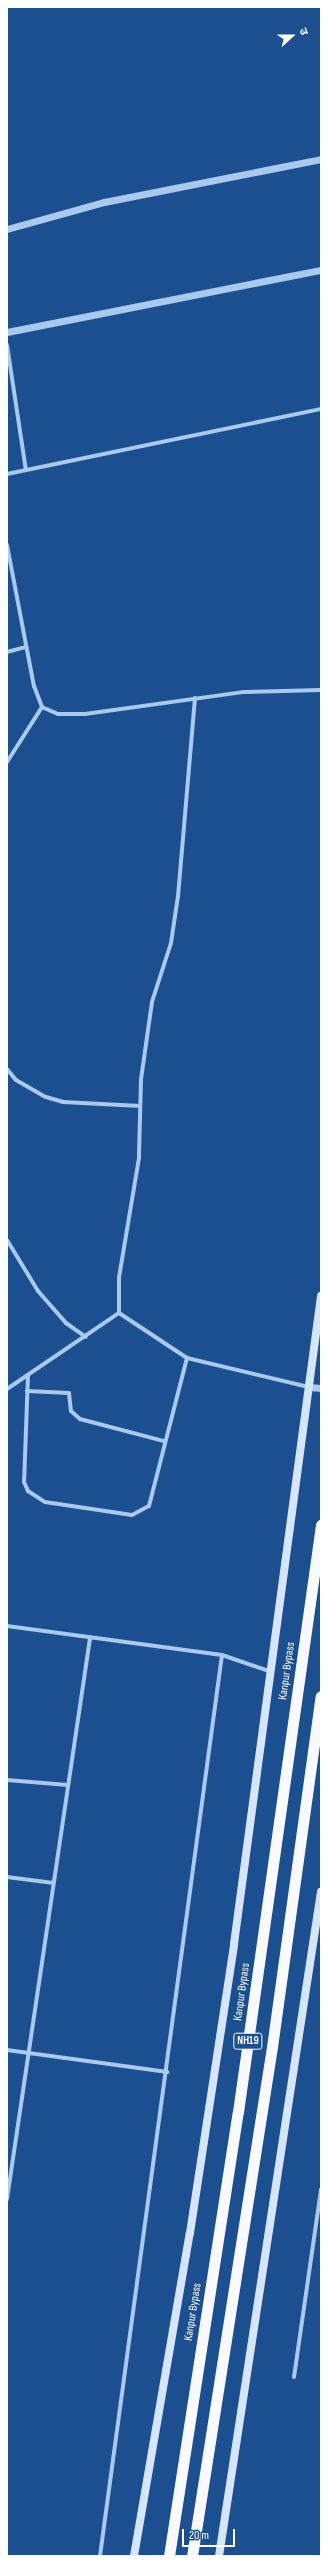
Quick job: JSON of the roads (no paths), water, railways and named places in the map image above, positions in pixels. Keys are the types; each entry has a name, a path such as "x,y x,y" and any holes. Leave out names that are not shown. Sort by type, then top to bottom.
{"highway":[{"name":"Kanpur Bypass","path":"169,2556 238,2112 321,1525"},
{"name":"NH19","path":"192,2556 272,2047 321,1696"}],"main road":[{"path":"134,2556 190,2233 272,1673 321,1296"},
{"path":"219,2556 321,1892"}],"street":[{"path":"7,229 104,202 321,159"},
{"path":"7,332 321,270"},
{"path":"7,345 26,470"},
{"path":"7,474 321,409"},
{"path":"7,545 26,647 42,707 7,762"},
{"path":"7,652 26,647"},
{"path":"42,707 58,714 85,714 196,698 321,690"},
{"path":"119,1312 118,1277 139,1158 140,1106 152,1002 171,943 178,896 196,698"},
{"path":"7,1069 16,1080 46,1097 63,1102 140,1106"},
{"path":"7,1240 38,1291 66,1323 86,1337"},
{"path":"7,1389 86,1337 119,1312"},
{"path":"119,1312 187,1358 309,1387 321,1388"},
{"path":"28,1374 24,1482 34,1497 45,1502 132,1515 142,1512 149,1506 164,1441 187,1358"},
{"path":"27,1391 69,1393 71,1411 80,1419 164,1441"},
{"path":"7,1626 222,1655 272,1673"},
{"path":"7,2199 90,1638"},
{"path":"100,2556 222,1655"},
{"path":"7,1780 68,1785"},
{"path":"7,1876 54,1883"},
{"path":"7,2050 166,2072"},
{"path":"294,2377 321,2189"}]}
